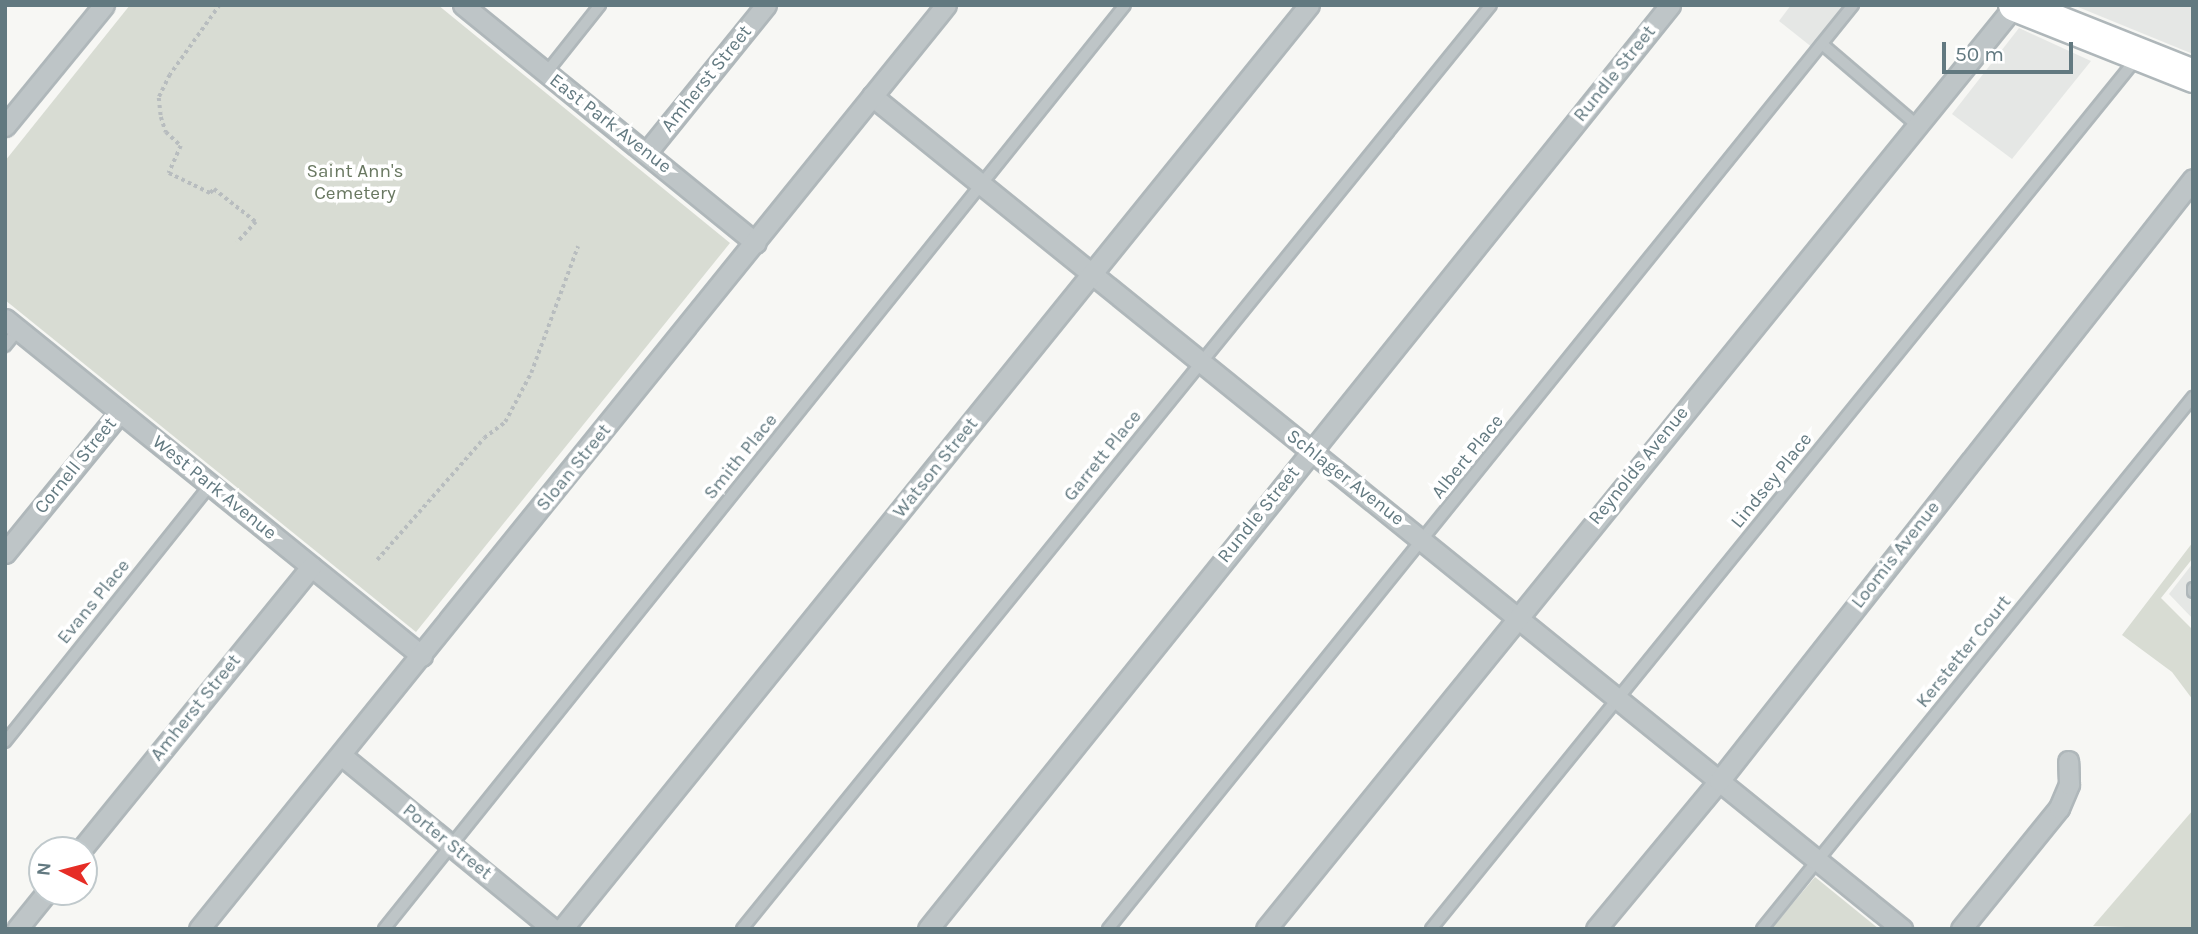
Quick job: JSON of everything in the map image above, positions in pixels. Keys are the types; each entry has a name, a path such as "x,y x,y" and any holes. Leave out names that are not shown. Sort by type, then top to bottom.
{"main road":[{"path":"2015,5 2193,76"}],"street":[{"path":"5,126 104,5"},
{"name":"East Park Avenue","path":"463,5 756,243"},
{"name":"Amherst Street","path":"647,152 766,5"},
{"name":"Sloan Street","path":"199,929 946,5"},
{"name":"Watson Street","path":"562,929 1094,274 1308,5"},
{"name":"Rundle Street","path":"928,929 1670,5"},
{"name":"Reynolds Avenue","path":"1266,929 1514,618 2015,5"},
{"name":"Schlager Avenue","path":"872,96 1310,451 1424,539 1514,618 1902,929"},
{"name":"Loomis Avenue","path":"1596,929 1719,781 2193,179"},
{"name":"West Park Avenue","path":"12,325 422,656"},
{"name":"Cornell Street","path":"5,553 120,412"},
{"name":"Amherst Street","path":"92,836 311,567"},
{"name":"Porter Street","path":"341,755 553,929"},
{"path":"1961,929 2059,808 2069,784 2068,761"},
{"path":"17,929 36,906"}],"lane":[{"path":"546,73 600,5"},
{"name":"Smith Place","path":"384,929 1125,5"},
{"name":"Garrett Place","path":"742,929 1491,5"},
{"name":"Albert Place","path":"1108,929 1853,5"},
{"path":"1822,44 1917,125"},
{"name":"Lindsey Place","path":"1431,929 2139,54"},
{"path":"5,346 12,325"},
{"name":"Kerstetter Court","path":"1762,929 2193,397"},
{"name":"Evans Place","path":"5,742 211,485"}],"path":[{"path":"220,5 170,75 159,98 166,132 181,146 169,173 210,193 214,189 256,222 237,243"},
{"path":"377,560 484,438 505,422 531,373 578,246"}],"shaded area":[{"path":"1791,5 1846,5 1813,48 1779,21"},
{"path":"2073,5 2193,5 2193,54"},
{"path":"2019,28 2091,61 2012,159 1952,114"},
{"path":"2193,563 2193,619 2169,594"}],"green space":[{"name":"Saint Ann's Cemetery","path":"130,5 438,5 730,243 416,632 5,300 5,161"},
{"path":"2193,542 2193,558 2161,598 2193,630 2193,700 2172,672 2122,635"},
{"path":"2193,810 2193,929 2093,926"},
{"path":"1815,877 1879,929 1771,929"}]}
